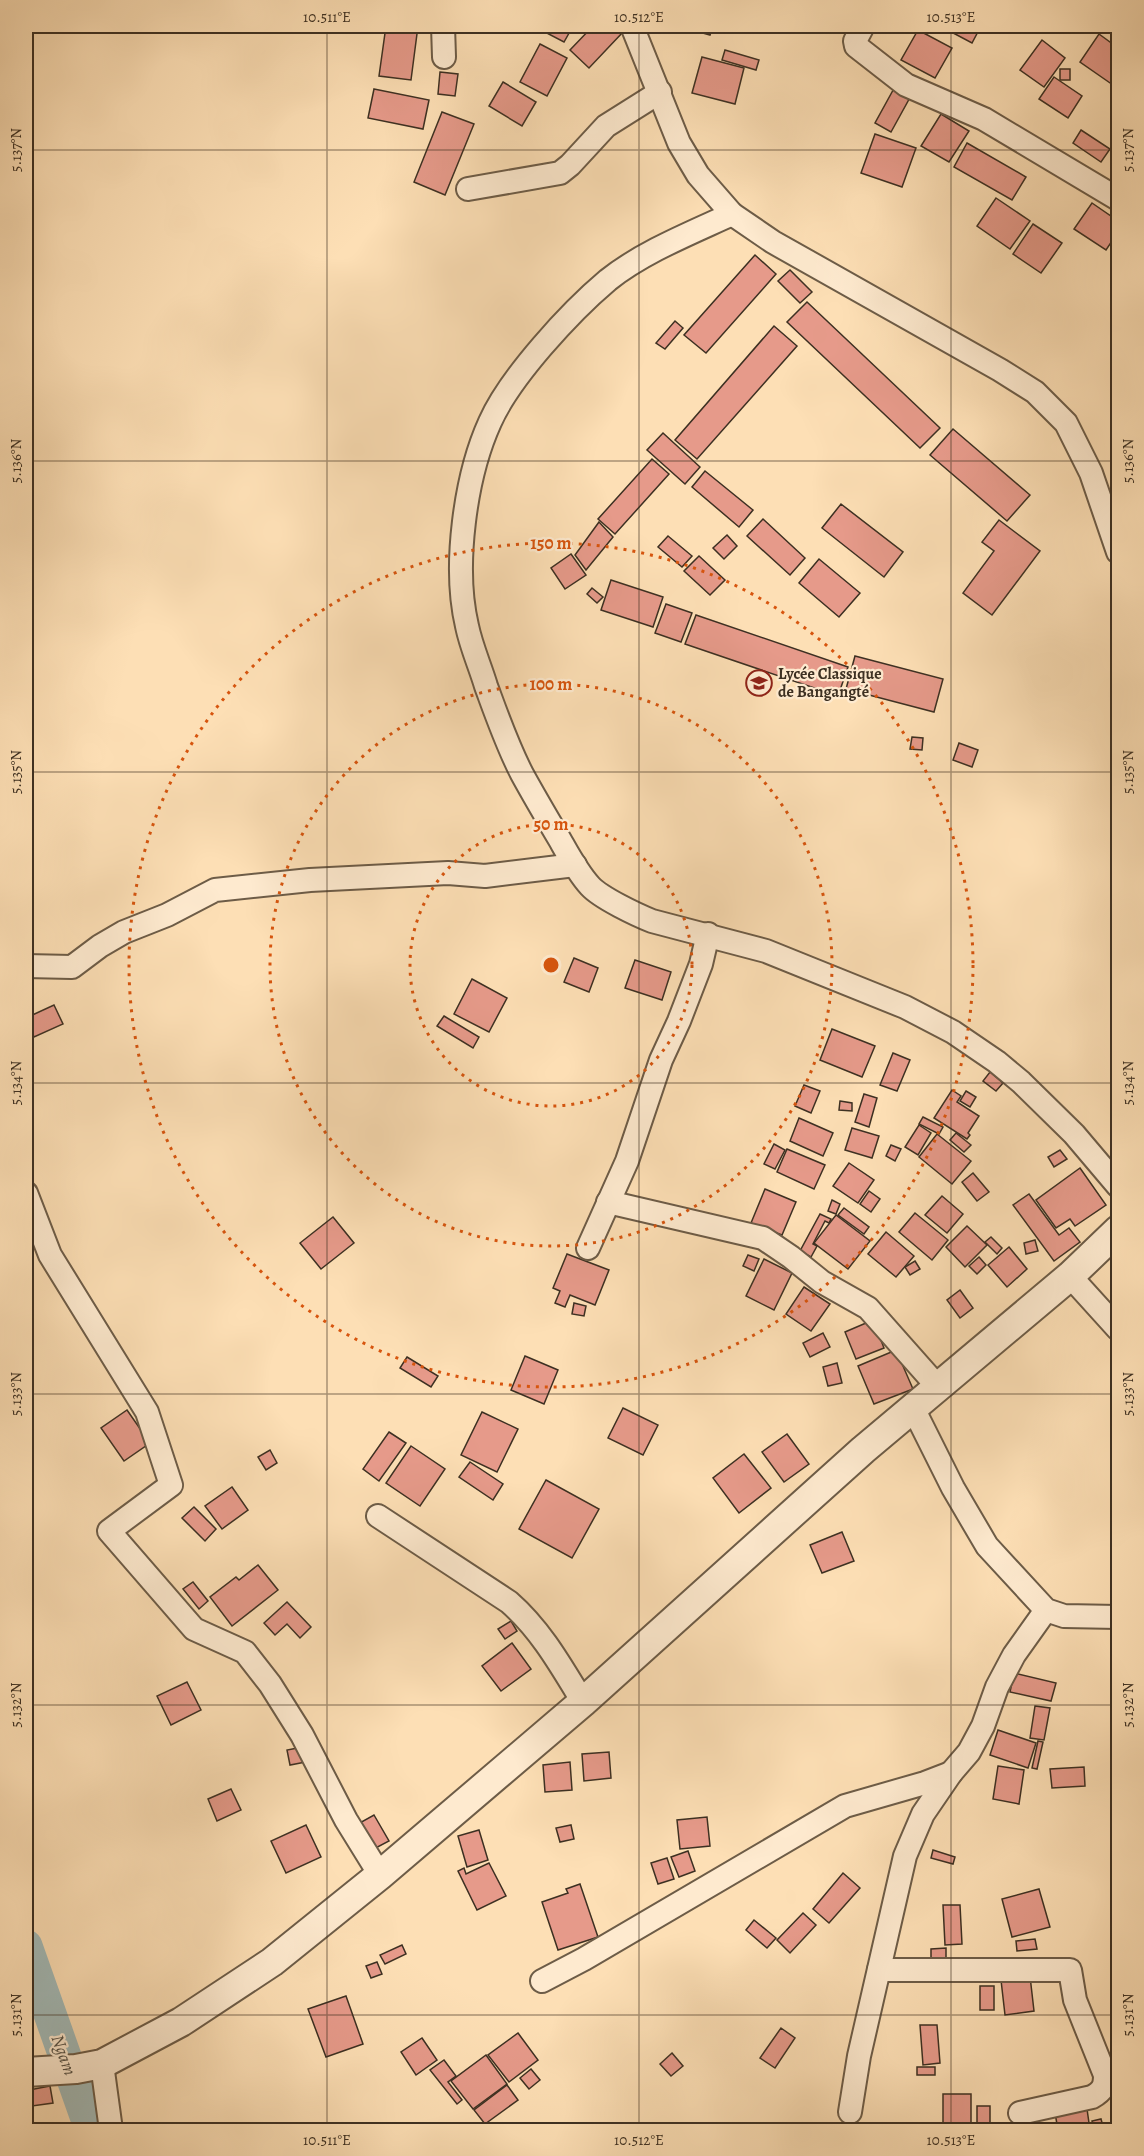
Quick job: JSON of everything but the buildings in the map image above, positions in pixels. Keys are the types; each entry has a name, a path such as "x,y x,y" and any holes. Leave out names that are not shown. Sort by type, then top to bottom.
{"street":[{"path":"443,26 444,57"},
{"path":"632,26 679,143 698,175 732,214 773,242 1035,392 1066,423 1091,473 1119,552"},
{"path":"863,26 855,41 856,46 906,85 984,119 1119,200"},
{"path":"468,189 560,173 606,126 660,92"},
{"path":"732,214 683,237 609,280 546,342 509,390 491,420 475,459 463,536 461,581 466,625 508,747 530,789 591,888 635,915 766,951 848,982 905,1007 953,1032 997,1062 1021,1082 1074,1134 1119,1186"},
{"path":"26,966 72,967 124,932 166,915 215,890 310,880 448,873 485,876 575,865"},
{"path":"588,1248 627,1161 661,1060 679,1022 701,964 708,934"},
{"path":"26,1193 50,1255 147,1412 171,1485 109,1531 194,1629 245,1652 270,1684 302,1735 346,1820 380,1875"},
{"path":"608,1202 763,1238 822,1282 868,1308 938,1387"},
{"path":"26,2072 76,2069 102,2064 181,2022 272,1962 380,1875 583,1702 863,1450 1070,1276 1119,1230"},
{"path":"1070,1276 1119,1329"},
{"path":"913,1408 953,1488 987,1545 1046,1610 1064,1616 1119,1617"},
{"path":"378,1516 509,1602 529,1619 583,1702"},
{"path":"850,2112 859,2056 905,1856 923,1814 974,1743 983,1726 997,1687 1014,1655 1046,1610"},
{"path":"542,1981 845,1806 925,1783 951,1773"},
{"path":"879,1970 1070,1970 1075,2000 1105,2074 1105,2084 1101,2092 1092,2097 1020,2113"},
{"path":"102,2064 111,2130"}],"waterway":[{"name":"Ngam","path":"26,1946 91,2130"}],"place":[{"name":"Lycée Classique de Bangangté","path":"759,683"}]}
